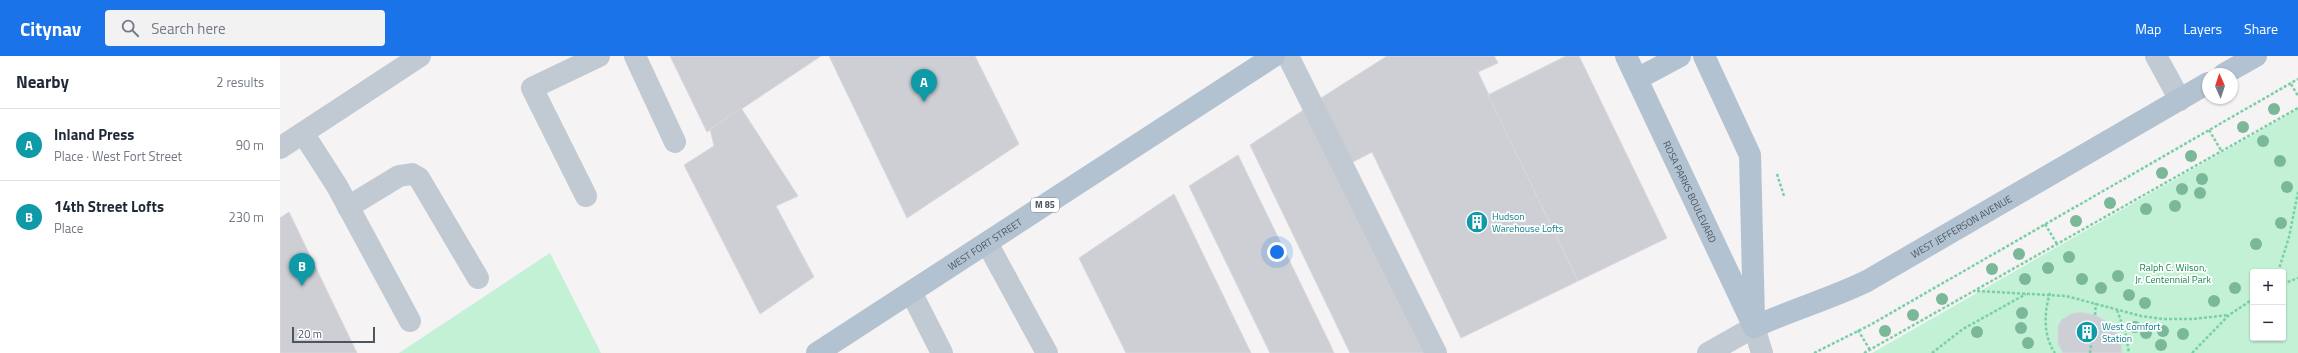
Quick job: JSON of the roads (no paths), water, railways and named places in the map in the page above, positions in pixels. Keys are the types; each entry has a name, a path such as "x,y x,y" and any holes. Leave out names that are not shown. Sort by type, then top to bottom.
{"main road":[{"name":"WEST FORT STREET","path":"817,353 1274,56"},
{"name":"ROSA PARKS BOULEVARD","path":"1626,56 1754,327"},
{"path":"1637,79 1680,56"},
{"name":"ROSA PARKS BOULEVARD","path":"1704,56 1750,155 1754,327"},
{"path":"2235,68 2256,56"},
{"name":"WEST JEFFERSON AVENUE","path":"1754,327 1785,313 1822,301 1867,281 2202,87"}],"street":[{"path":"280,148 420,56"},
{"path":"586,196 532,88 599,56"},
{"path":"635,56 675,142"},
{"path":"1288,56 1436,353"},
{"path":"2156,56 2180,100"},
{"path":"303,133 348,207 410,321"},
{"path":"348,207 399,176 412,174 419,178 478,278"},
{"path":"987,243 1047,353"},
{"path":"911,292 942,353"},
{"name":"WEST JEFFERSON AVENUE","path":"1708,353 1754,327"},
{"name":"ROSA PARKS BOULEVARD","path":"1754,327 1762,353"}],"place":[{"name":"Inland Press","path":"924,102"},
{"name":"Hudson Warehouse Lofts","path":"1477,222"},
{"name":"14th Street Lofts","path":"302,286"},
{"name":"West Comfort Station","path":"2087,332"}],"park label":[{"name":"Ralph C. Wilson, Jr. Centennial Park","path":"2173,272"}]}
